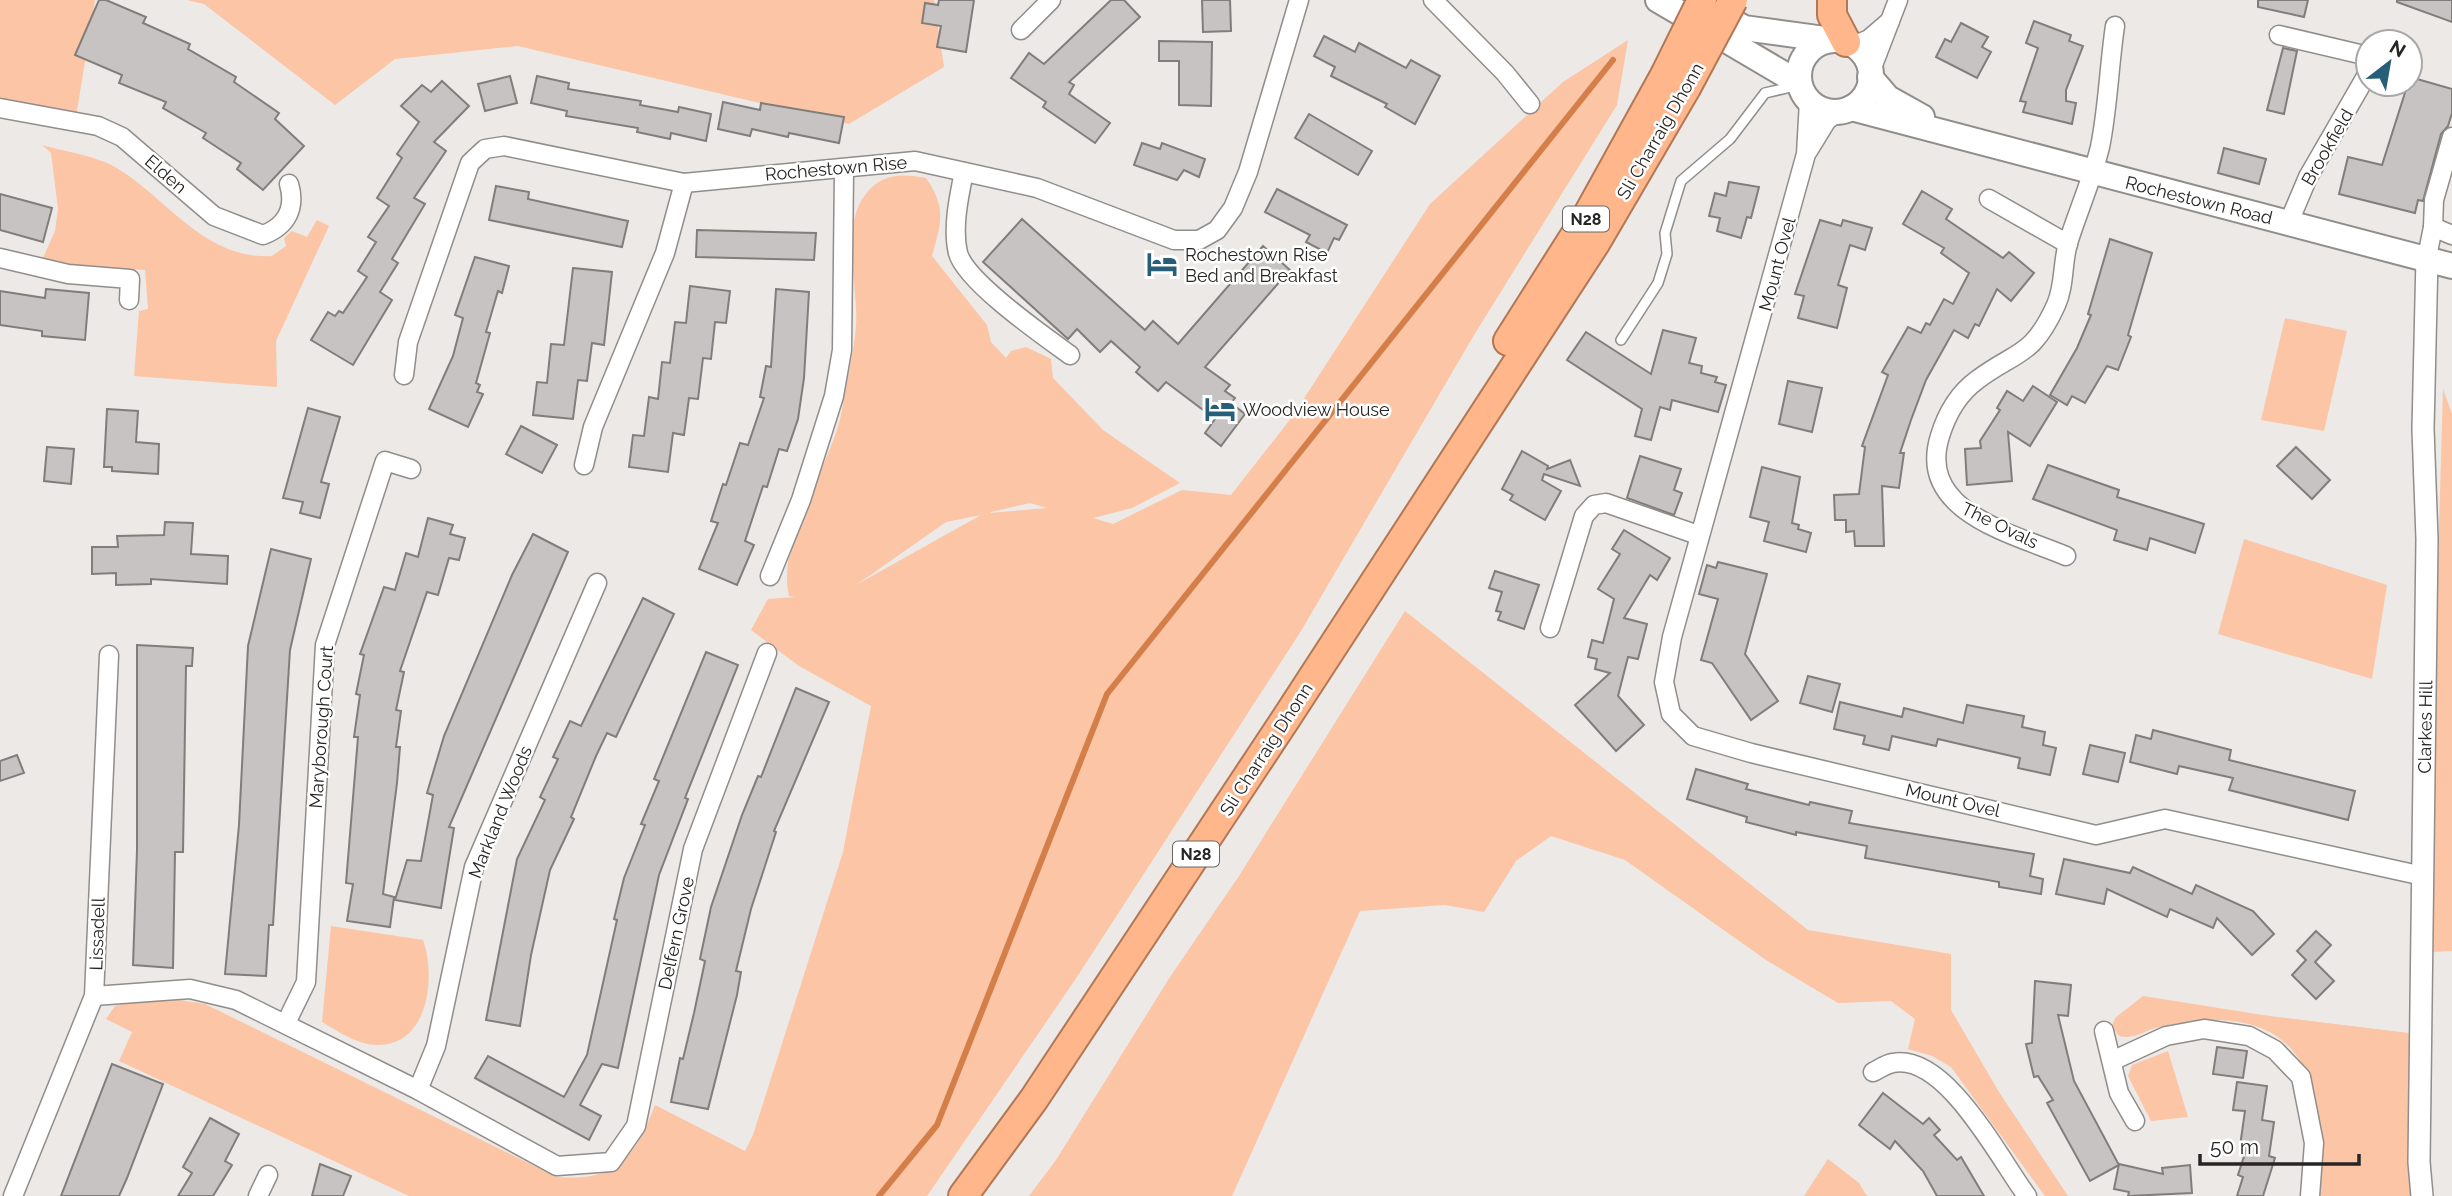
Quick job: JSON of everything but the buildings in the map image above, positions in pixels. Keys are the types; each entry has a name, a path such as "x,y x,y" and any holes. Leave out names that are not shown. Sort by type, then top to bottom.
{"highway":[{"name":"Sli Charraig Dhonn","path":"1676,82 1702,0"},
{"name":"Sli Charraig Dhonn","path":"963,1196 1034,1099 1278,732 1422,506 1596,242 1676,82 1733,0"},
{"path":"1832,0 1832,15 1844,43"}],"main road":[{"path":"1658,0 1803,90 1824,110 1846,109 1865,95 1870,75 1865,57 1844,43 1744,28 1694,0"},
{"path":"1803,90 1799,71 1811,49 1844,43"},
{"name":"Rochestown Road","path":"1870,75 1888,98 1947,132"},
{"name":"Rochestown Road","path":"1846,109 1947,132 2091,173 2427,257 2452,266"}],"street":[{"path":"1021,30 1051,0"},
{"name":"Rochestown Rise","path":"404,375 408,342 470,163 485,149 504,146 684,183 844,170 915,161 1037,188 1174,240 1199,240 1217,230 1236,203 1299,0"},
{"path":"1433,0 1505,74 1530,104"},
{"path":"1870,75 1898,0"},
{"path":"1844,43 1868,39 1893,18"},
{"name":"The Ovals","path":"2066,556 1973,516 1948,498 1937,474 1938,442 1945,417 1955,402 1977,380 2023,353 2045,328 2060,295 2068,244 2100,146 2115,26"},
{"path":"2279,35 2354,53"},
{"name":"Mount Ovel","path":"1803,90 1806,154 1773,282 1698,535 1664,682 1671,714 1693,736 1751,753 2096,835 2165,819 2423,876"},
{"name":"Brookfield","path":"2289,222 2308,177 2354,97"},
{"name":"Elden","path":"0,108 98,126 122,137 214,216 263,235 278,230 290,214 293,197 289,184"},
{"name":"Mount Ovel","path":"1806,154 1827,120 1846,109"},
{"path":"2427,257 2433,227 2434,200 2452,137"},
{"path":"770,576 801,500 834,396 842,350 844,170"},
{"path":"964,172 958,201 958,252 966,268 1022,319 1070,355"},
{"path":"584,465 593,427 665,253 684,183"},
{"path":"1989,199 2068,244"},
{"path":"2433,227 2452,235"},
{"name":"Clarkes Hill","path":"2422,1196 2419,1162 2427,539 2423,429 2427,257"},
{"path":"0,258 68,274 130,279 129,300"},
{"name":"Maryborough Court","path":"286,1023 306,982 326,645 385,461 411,469"},
{"path":"1550,628 1584,516 1594,505 1606,503 1698,535"},
{"name":"Markland Woods","path":"418,1090 436,1046 474,867 597,583"},
{"name":"Delfern Grove","path":"418,1090 557,1166 611,1162 636,1126 693,849 767,653"},
{"name":"Lissadell","path":"13,1196 94,996 109,655"},
{"path":"94,996 190,989 236,1000 418,1090"},
{"path":"2112,1061 2166,1036 2204,1029 2249,1036 2275,1051 2301,1077 2314,1143 2309,1196"},
{"path":"2104,1031 2119,1093 2135,1121"},
{"path":"1873,1072 1893,1062 1919,1067 1945,1084 2027,1196"},
{"path":"258,1196 268,1175"}],"lane":[{"path":"1621,340 1658,283 1667,254 1665,233 1681,181 1730,139 1765,93 1803,90"}],"shaded area":[{"path":"0,0 95,0 74,129 0,103"},
{"path":"187,0 934,0 944,67 849,124 518,46 395,59 335,105 204,4"},
{"path":"1628,40 1617,105 1474,335 1301,631 1077,977 927,1196 409,1196 119,1061 132,1032 106,1019 115,1006 140,1000 173,999 205,1004 557,1177 595,1175 621,1162 640,1139 655,1105 745,1151 753,1135 843,852 871,706 799,666 751,630 768,599 795,597 789,596 787,573 790,549 797,525 836,432 852,358 856,326 853,224 865,195 877,183 892,177 926,178 940,207 938,234 932,256 987,325 991,342 1006,358 1011,351 1026,347 1051,359 1053,378 1103,430 1180,483 1132,508 1093,518 1113,524 1182,490 1231,495 1292,417 1430,204 1563,82","holes":["1030,503 1047,508 991,513 991,512","981,515 856,585 946,522"]},
{"path":"42,145 112,165 190,226 227,249 249,255 272,256 286,246 284,238 292,231 307,237 317,220 329,226 276,341 277,387 134,376 139,311 148,309 145,270 62,265 43,258 55,231 58,209 51,153"},
{"path":"2285,318 2347,331 2324,431 2261,420"},
{"path":"2443,389 2452,414 2452,951 2432,952 2434,703"},
{"path":"2244,539 2387,585 2372,679 2218,634"},
{"path":"1405,611 1808,930 1951,954 1951,1010 1999,1092 2068,1196 2045,1196 1951,1067 1932,1056 1908,1049 1915,1019 1891,1001 1838,1003 1766,960 1625,860 1551,836 1516,861 1484,912 1445,905 1360,911 1232,1196 1029,1196 1056,1160 1170,977 1239,876"},
{"path":"331,926 423,940 429,972 428,989 418,1021 408,1034 395,1042 378,1045 363,1043 322,1022"},
{"path":"2143,996 2269,1016 2409,1033 2410,1196 2319,1196 2320,1128 2315,1097 2305,1070 2289,1047 2267,1031 2236,1022 2187,1022 2154,1028 2135,1036 2119,1036 2112,1026 2115,1018"},
{"path":"2168,1051 2188,1117 2151,1121 2128,1076 2132,1065"},
{"path":"1828,1159 1859,1183 1867,1196 1804,1196"}],"waterway":[{"path":"879,1196 937,1125 1107,694 1613,60"}],"place":[{"name":"Rochestown Rise Bed and Breakfast","path":"1162,264"},
{"name":"Woodview House","path":"1220,409"}]}
